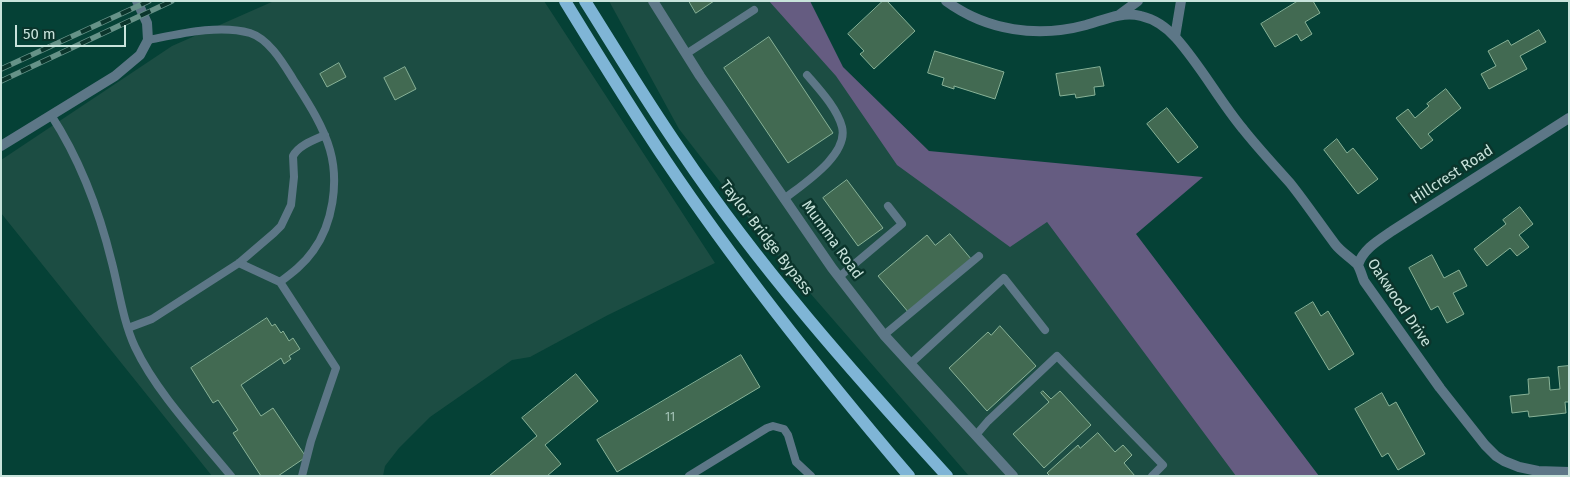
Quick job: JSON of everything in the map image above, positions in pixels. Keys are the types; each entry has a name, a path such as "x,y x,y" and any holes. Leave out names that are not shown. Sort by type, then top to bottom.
{"main road":[{"path":"565,1 636,116 698,207 818,366 909,476"},
{"name":"Taylor Bridge Bypass","path":"585,1 681,152 753,250 839,355 947,476"}],"street":[{"path":"1,146 128,67 140,56 148,40 147,23 137,1"},
{"name":"Mumma Road","path":"653,1 686,54 839,277 884,335 1013,476"},
{"path":"946,1 973,17 997,26 1031,32 1069,30 1119,15 1138,1"},
{"path":"1175,37 1181,1"},
{"name":"Oakwood Drive","path":"1119,15 1147,18 1168,30 1175,37 1192,58 1223,104 1291,184 1336,245 1358,266 1364,281 1418,357 1485,445 1496,456 1519,467 1538,471 1568,471"},
{"name":"Hillcrest Road","path":"1358,266 1368,249 1392,231 1569,118"}],"lane":[{"path":"686,54 754,10"},
{"path":"148,40 198,31 231,30 250,33 263,40 287,69 299,88 324,135 333,165 334,181 328,220 324,232 312,253 280,282"},
{"path":"784,199 814,175 837,152 841,143 842,127 838,119 818,88 807,75"},
{"path":"51,115 65,136 90,189 108,247 128,328 136,350 161,390 231,476"},
{"path":"128,328 152,319 239,263 274,234 291,205 294,190 293,156 299,148 324,135"},
{"path":"839,277 902,224 888,206"},
{"path":"884,335 980,256"},
{"path":"239,263 280,282 336,368 311,441 302,476"},
{"path":"910,364 1004,278 1045,330"},
{"path":"976,435 988,421 1057,356 1163,465 1152,476"},
{"path":"689,476 697,474 767,428 774,426 784,429 788,435 796,462 811,476"}],"shaded area":[{"path":"274,1 544,1 715,263 608,315 530,357 512,360 430,417 399,448 385,466 383,476 212,476 1,213 1,160 172,46"},
{"path":"609,1 777,1 975,216 1047,222 1238,476 969,476 777,255 679,129"},
{"path":"769,1 810,1 843,67 929,151 1203,177 1136,234 1319,476 1236,476 1047,222 1010,247 897,165 836,76"}],"building":[{"path":"689,1 714,1 696,13"},
{"path":"883,1 887,1 915,31 874,69 860,54 864,51 848,34"},
{"path":"1298,1 1313,1 1320,13 1305,22 1312,34 1301,41 1297,34 1275,47 1261,24"},
{"path":"1539,30 1546,42 1520,56 1527,69 1489,89 1481,74 1496,66 1488,51 1508,40 1511,45"},
{"path":"769,37 833,133 788,163 724,68"},
{"path":"935,51 1004,72 995,99 954,86 954,89 942,85 944,78 928,73"},
{"path":"339,63 346,77 327,87 320,74"},
{"path":"405,67 416,89 395,100 384,78"},
{"path":"1100,67 1104,86 1094,87 1095,95 1076,98 1075,94 1060,96 1056,74"},
{"path":"1446,89 1461,108 1428,134 1433,140 1421,149 1396,118 1408,109 1415,118 1429,106 1427,104"},
{"path":"1167,108 1198,147 1178,163 1147,124"},
{"path":"1337,139 1347,153 1353,148 1378,179 1358,194 1324,150"},
{"path":"847,180 883,228 858,246 823,198"},
{"path":"1520,207 1533,224 1519,235 1529,247 1517,256 1510,248 1487,266 1474,249 1506,224 1503,220"},
{"path":"950,234 972,260 909,313 878,276 927,235 935,245"},
{"path":"1432,255 1444,278 1459,270 1467,286 1453,293 1464,314 1447,323 1438,306 1431,310 1409,268"},
{"path":"1313,302 1321,316 1328,311 1354,354 1329,370 1295,313"},
{"path":"267,318 272,326 275,324 281,333 283,331 289,341 293,338 300,349 289,356 291,359 284,364 281,358 241,385 261,416 273,408 306,457 278,476 261,476 233,433 238,430 218,400 213,403 191,368"},
{"path":"1000,326 1036,366 987,411 949,368 988,332 991,335"},
{"path":"741,355 760,387 617,472 597,440"},
{"path":"1569,366 1569,402 1565,402 1566,413 1529,417 1528,411 1512,413 1510,396 1529,394 1528,379 1549,377 1550,390 1560,389 1558,367"},
{"path":"576,374 598,401 545,445 561,464 547,476 489,476 537,436 522,418"},
{"path":"1043,391 1051,399 1060,391 1091,425 1044,468 1013,434 1049,402 1041,393"},
{"path":"1382,393 1389,406 1396,402 1425,454 1398,470 1388,453 1382,457 1355,409"},
{"path":"1098,433 1115,452 1123,445 1132,455 1124,463 1135,476 1050,476 1047,473 1078,445 1080,448"}],"railway":[{"path":"1,69 149,1"},
{"path":"1,81 172,1"}]}
